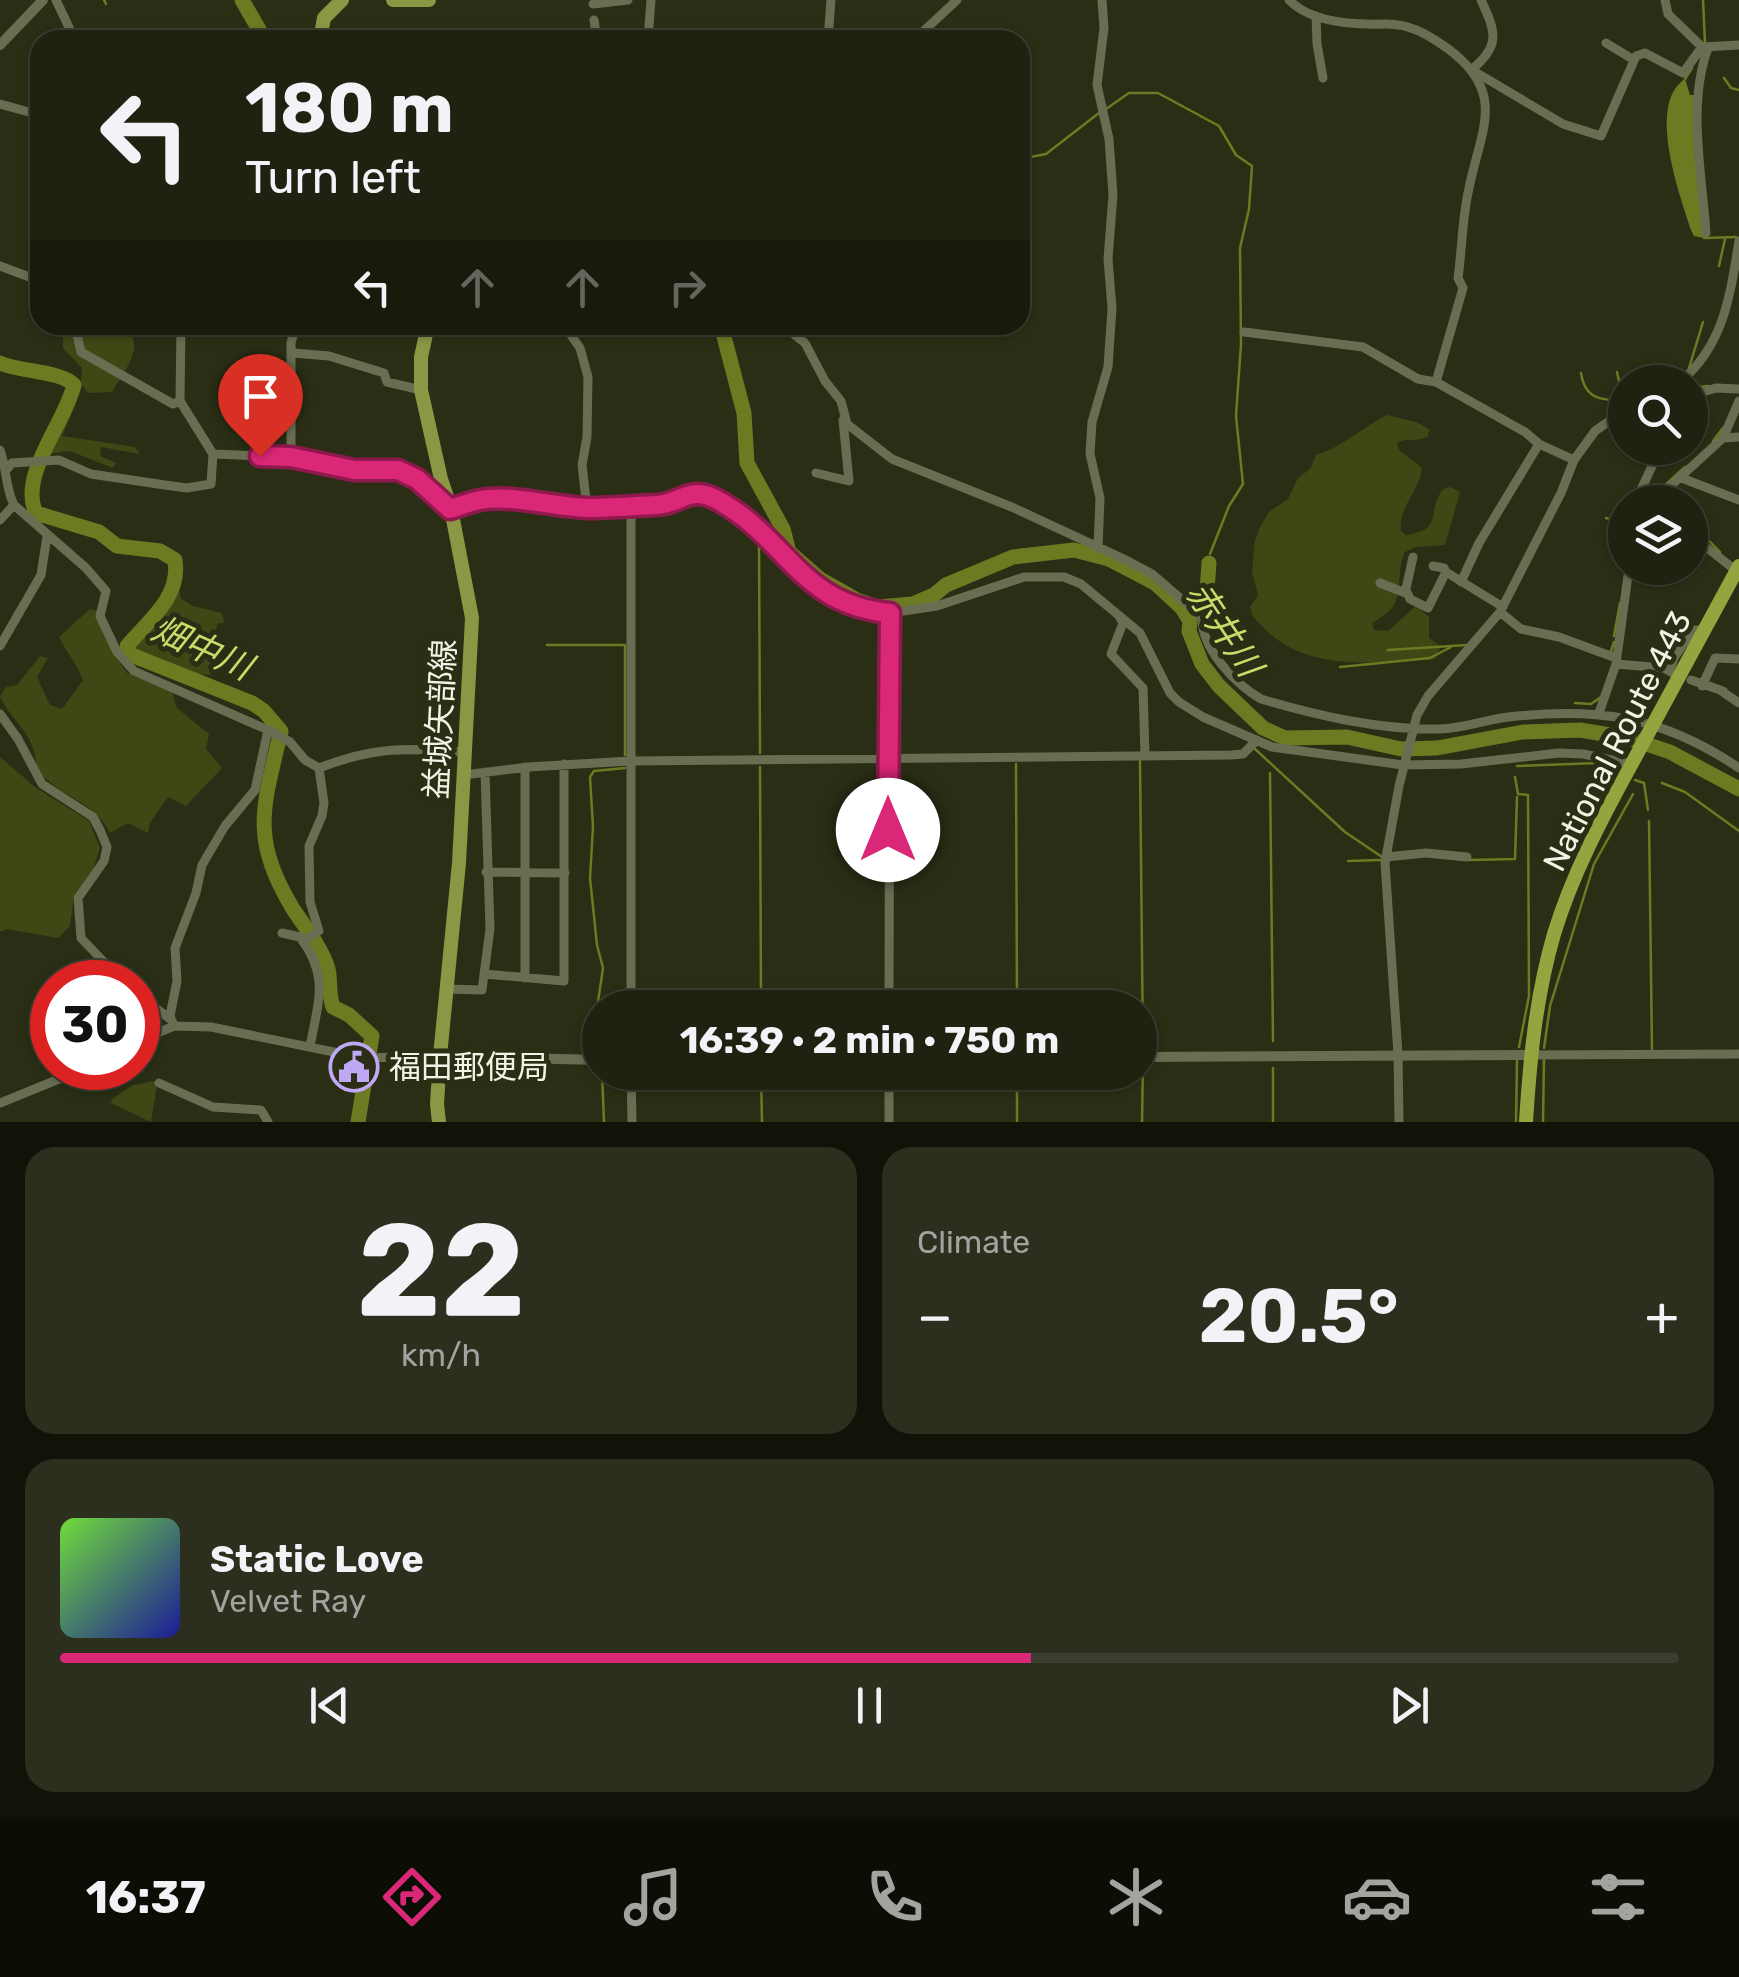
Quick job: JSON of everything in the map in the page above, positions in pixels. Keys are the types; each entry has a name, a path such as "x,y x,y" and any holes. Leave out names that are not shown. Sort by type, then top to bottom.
{"highway":[{"name":"National Route 443","path":"1526,1122 1530,1055 1556,930 1586,853 1702,630 1738,570"}],"main road":[{"path":"322,30 324,18 342,0"},
{"path":"394,0 429,0"},
{"name":"益城矢部線","path":"426,335 421,390 472,618 464,775 440,1056 440,1122"}],"street":[{"path":"3,42 43,0"},
{"path":"56,0 70,30"},
{"path":"594,4 628,0"},
{"path":"649,30 651,0"},
{"path":"829,30 831,0"},
{"path":"925,30 958,0"},
{"path":"1098,548 1100,498 1090,454 1092,422 1108,367 1112,308 1108,259 1113,195 1097,72 1104,28 1102,0"},
{"path":"1289,0 1301,12 1316,16 1360,24 1395,24 1425,32 1472,70 1562,124 1600,136 1636,56 1645,53 1684,73 1705,48"},
{"path":"1472,70 1487,58 1494,39 1492,23 1481,0"},
{"path":"1665,0 1668,14 1705,48 1739,46"},
{"path":"1316,16 1316,44 1323,78"},
{"path":"594,20 596,30"},
{"path":"1606,43 1634,60"},
{"path":"1705,48 1697,97 1706,233"},
{"path":"1436,382 1462,288 1458,278 1468,192 1486,125 1485,92 1472,70"},
{"path":"0,104 30,112"},
{"path":"1697,365 1717,334 1739,241"},
{"path":"0,266 30,277"},
{"path":"1244,332 1363,346 1418,379 1436,382 1525,432 1539,444 1574,460"},
{"path":"77,335 80,352 173,404 180,401"},
{"path":"7,468 12,463 59,460 91,474 187,488 210,484 213,454 180,401 182,335"},
{"path":"291,457 293,335"},
{"path":"571,335 580,348 588,377 587,437 582,465 586,508"},
{"path":"795,335 805,343 840,401 842,412 849,481 816,472"},
{"path":"293,353 328,356 384,373 388,382 421,390"},
{"path":"1708,390 1739,389"},
{"path":"1672,485 1723,438 1739,401"},
{"path":"842,412 847,424 892,459 1014,508 1152,574 1202,617 1207,643 1251,693 1286,706 1412,732 1507,717 1600,712 1652,724 1713,750 1739,768"},
{"path":"1400,1122 1386,856 1412,732 1428,696 1501,610 1562,493 1574,460 1595,431 1608,422"},
{"path":"1723,438 1739,437"},
{"path":"1461,582 1478,543 1539,444"},
{"path":"0,450 7,468 4,493 106,591 100,616 117,652 134,671 270,730 319,768"},
{"path":"213,454 291,457 354,470 398,470 417,479 450,509 484,499 586,508 667,505 684,495 703,494 720,501 763,534 823,592 862,610 890,613 937,606 1010,580 1035,576 1064,577 1082,584 1140,634 1170,693 1180,702 1203,717 1272,747 1404,763 1462,764 1559,753 1631,764"},
{"path":"1680,477 1739,500"},
{"path":"0,520 14,506"},
{"path":"631,506 631,990"},
{"path":"0,646 41,575 46,536"},
{"path":"1708,548 1738,570"},
{"path":"1404,593 1413,557"},
{"path":"1433,566 1444,568 1521,629 1560,637 1616,661 1672,672 1688,634 1702,630"},
{"path":"1380,583 1428,608 1446,572"},
{"path":"1600,712 1616,661 1627,585"},
{"path":"1116,610 1122,624 1111,654 1143,688 1145,755"},
{"path":"889,990 890,613"},
{"path":"1702,686 1714,658 1739,659"},
{"path":"1691,680 1739,702"},
{"path":"1507,717 1508,702"},
{"path":"1,718 18,739 42,784 93,817 100,830 107,847 104,861 78,898 82,938 102,960"},
{"path":"174,1026 170,1016 177,981 175,948 202,865 225,826 255,790 270,730"},
{"path":"464,775 630,761 1242,754 1257,740"},
{"path":"319,768 359,753 394,748 465,752"},
{"path":"484,974 564,981 564,764"},
{"path":"525,767 526,978"},
{"path":"308,939 318,926 310,902 309,846 324,803 319,768"},
{"path":"447,990 482,990 490,928 486,772"},
{"path":"1386,856 1426,853 1466,857"},
{"path":"486,872 565,873"},
{"path":"282,933 308,939"},
{"path":"308,939 321,979 310,1047"},
{"path":"160,1009 174,1026"},
{"path":"160,1032 174,1026 210,1027 379,1060 440,1056 582,1060"},
{"path":"1157,1056 1739,1054"},
{"path":"160,1082 212,1107 261,1110 268,1122"},
{"path":"1,1099 30,1088"},
{"path":"631,1090 632,1122"},
{"path":"889,1090 890,1122"}],"shaded area":[{"path":"1685,79 1690,95 1695,95 1704,238 1694,236 1691,230 1669,151 1668,108 1674,91"},
{"path":"63,335 132,335 134,342 127,368 112,392 88,393 81,384 82,368 63,348"},
{"path":"72,396 76,404 62,436 135,447 140,454 101,447 100,456 116,463 113,468 70,451 47,454"},
{"path":"1387,415 1429,429 1424,438 1397,443 1399,450 1422,468 1403,514 1401,531 1406,535 1426,529 1443,489 1450,487 1460,492 1445,545 1415,547 1405,552 1395,602 1372,623 1374,630 1388,631 1416,606 1429,617 1429,638 1441,647 1435,659 1366,663 1299,652 1280,641 1251,611 1258,595 1252,572 1260,527 1269,512 1288,499 1316,455"},
{"path":"179,588 181,599 193,606 222,613 224,623 218,623 211,646 198,645 219,673 175,670 131,653 130,646"},
{"path":"90,609 98,611 117,659 127,673 172,692 177,708 209,734 206,749 222,768 186,806 168,797 150,823 148,833 128,823 110,833 89,808 45,778 28,737 0,697 6,687 17,685 40,656 48,658 37,677 50,705 62,709 83,680 59,637"},
{"path":"0,757 35,787 89,821 100,848 93,869 74,896 70,926 58,938 7,929 0,932"},
{"path":"126,1090 156,1090 151,1122 111,1103"}],"waterway":[{"path":"104,0 106,4"},
{"name":"赤井川","path":"242,0 259,30"},
{"path":"1703,0 1705,43"},
{"path":"1685,79 1692,68"},
{"path":"1724,78 1731,88 1739,90"},
{"path":"1106,109 1129,93 1158,93 1219,126 1236,155 1252,166 1249,209 1240,248 1241,344 1236,416 1243,484 1229,506 1210,554"},
{"path":"1030,157 1046,154 1099,113"},
{"path":"1704,238 1736,237"},
{"path":"1719,266 1725,239"},
{"path":"1690,365 1703,322"},
{"name":"赤井川","path":"724,335 744,413 747,463 783,529 789,552 820,579 857,600 878,607 913,604 946,585 1013,557 1074,550 1109,559 1155,583 1182,608 1190,621 1189,631 1202,664 1219,686 1263,728 1285,738 1347,737 1401,749 1437,748 1523,732 1580,730 1628,738 1670,752 1739,789"},
{"name":"畑中川","path":"0,363 60,377 74,385 38,466 32,498 36,513 99,532 117,546 160,551 175,560 176,573 168,597 127,646 129,654 252,703 281,731 264,822 270,862 325,961 333,1007 349,1015 372,1036 358,1122"},
{"path":"1581,373 1590,393 1608,400"},
{"path":"1713,441 1723,428"},
{"path":"1665,485 1685,467"},
{"path":"759,539 760,753"},
{"path":"1708,540 1720,552"},
{"path":"1201,608 1209,563"},
{"path":"1614,636 1620,603"},
{"path":"1611,651 1614,642"},
{"path":"547,645 625,645 625,755"},
{"path":"1388,650 1467,645"},
{"path":"1340,667 1430,658 1451,647"},
{"path":"1710,683 1726,689"},
{"path":"1575,703 1591,704 1601,697"},
{"path":"1255,749 1345,832 1382,857"},
{"path":"1140,761 1142,990"},
{"path":"1517,766 1598,763 1614,771"},
{"path":"1016,764 1017,990"},
{"path":"760,767 761,990"},
{"path":"600,990 603,968 590,878 590,777 594,771 625,768"},
{"path":"1270,773 1273,1041"},
{"path":"1515,777 1518,794 1528,795 1529,996 1519,1047"},
{"path":"1635,780 1644,783 1648,810"},
{"path":"1662,783 1685,792 1739,831"},
{"path":"1544,1048 1550,1006 1594,864 1633,794"},
{"path":"1470,860 1515,859 1517,797"},
{"path":"1649,821 1652,1049"},
{"path":"1348,861 1380,860"},
{"path":"1543,1122 1544,1059"},
{"path":"1516,1122 1517,1061"},
{"path":"1273,1068 1273,1122"},
{"path":"603,1090 604,1122"},
{"path":"761,1090 762,1122"},
{"path":"1017,1090 1017,1122"},
{"path":"1142,1122 1143,1090"}],"place":[{"name":"福田郵便局","path":"354,1067"}],"route":[{"path":"260,456 291,457 354,470 398,470 417,479 450,509 484,499 586,508 667,505 684,495 703,494 720,501 763,534 823,592 862,610 890,613 888,830"}]}
